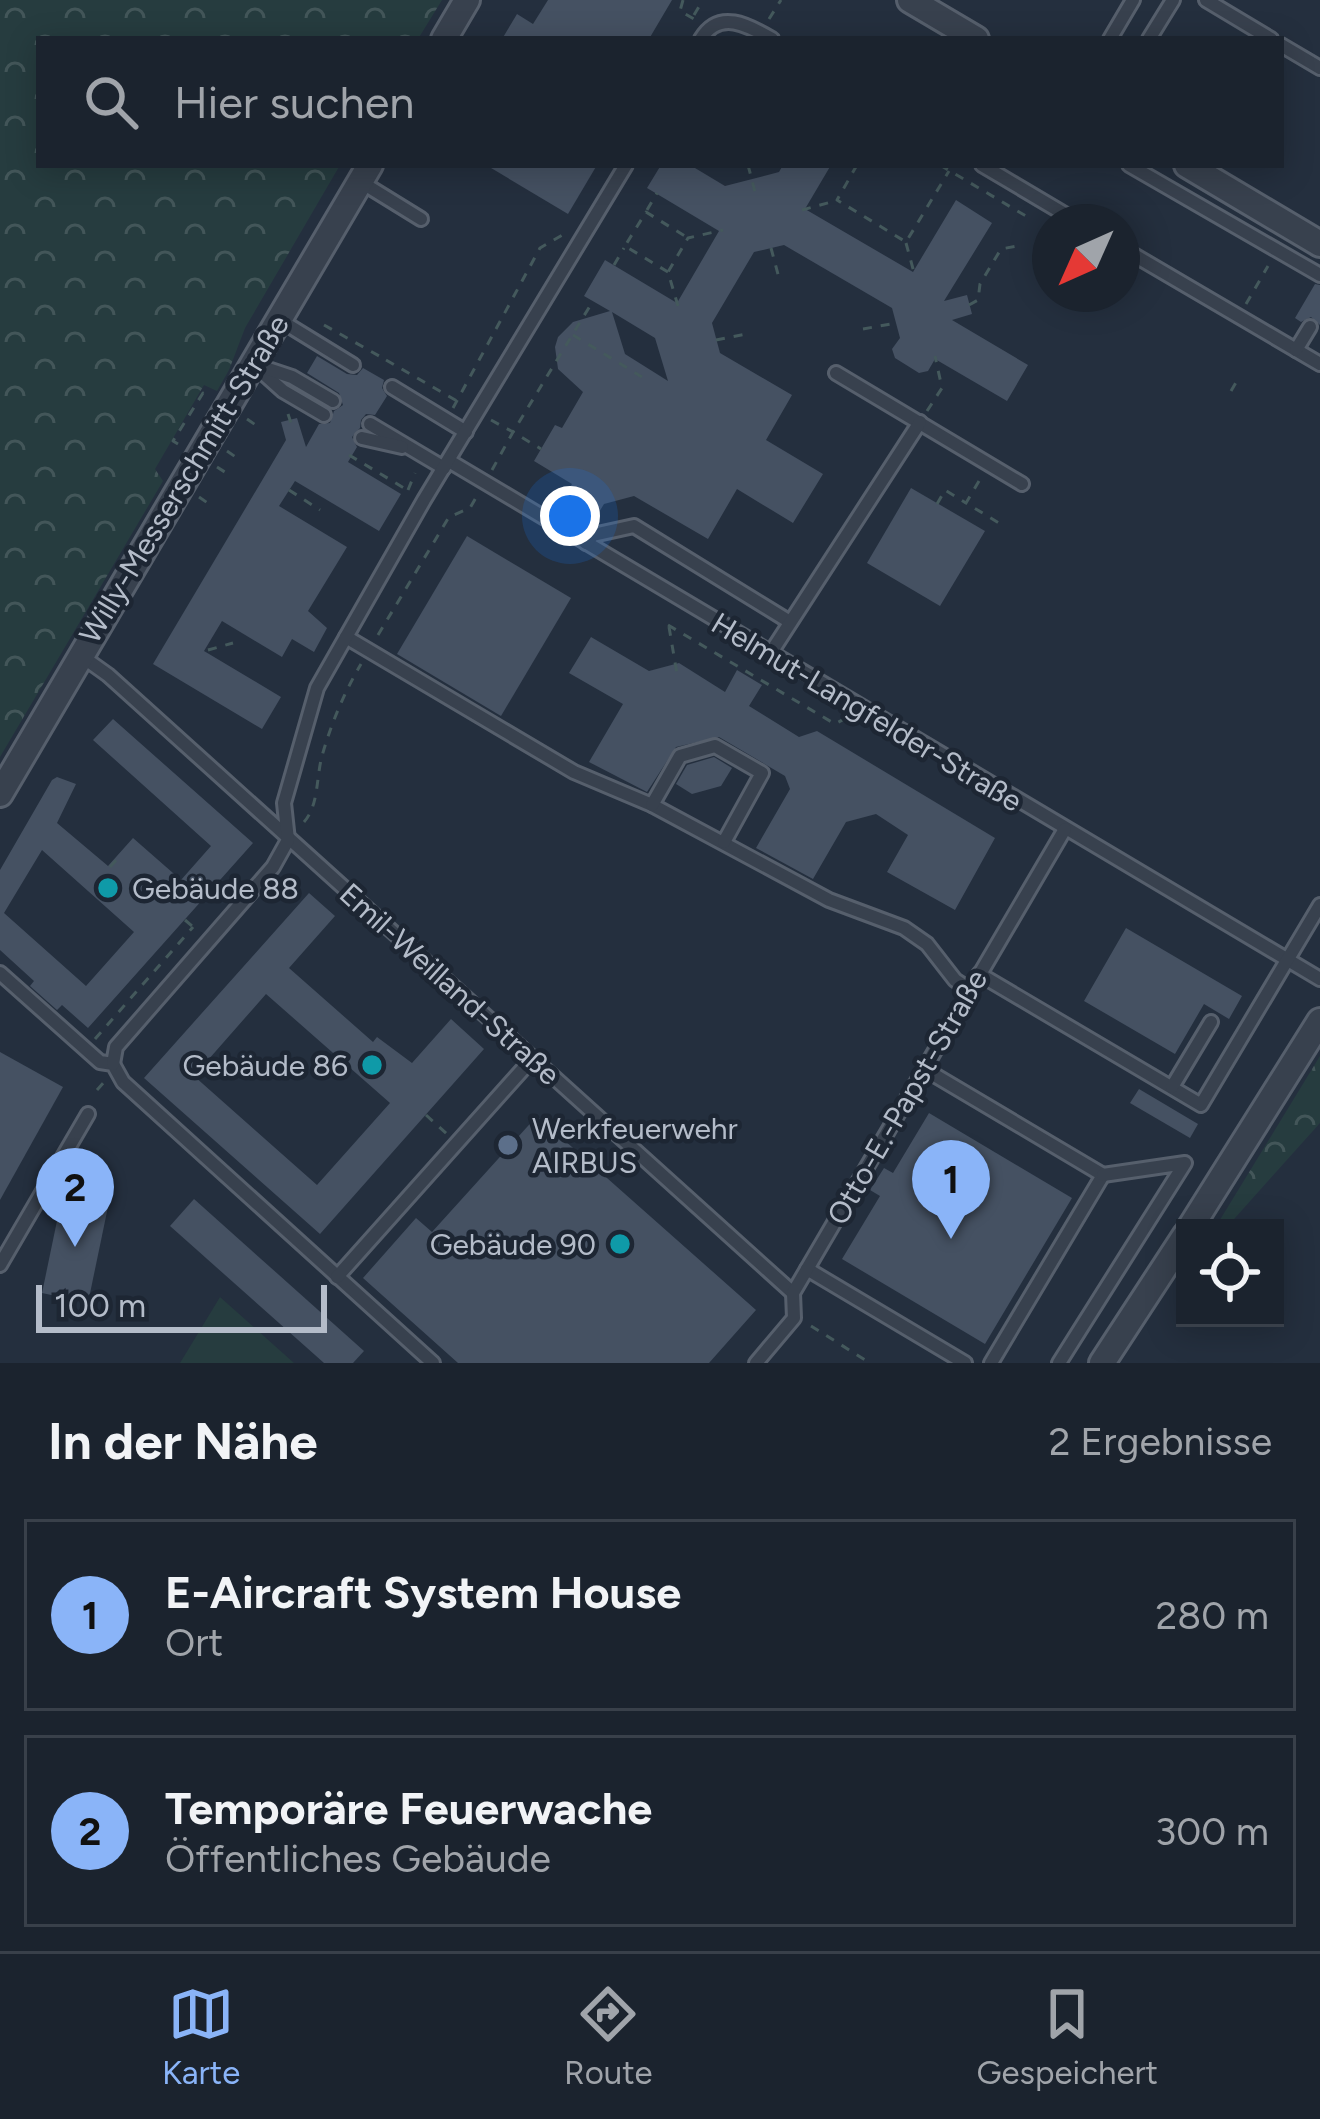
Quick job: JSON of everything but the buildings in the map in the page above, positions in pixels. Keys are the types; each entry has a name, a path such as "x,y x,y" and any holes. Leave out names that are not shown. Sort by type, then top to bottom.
{"street":[{"path":"446,36 467,0"},
{"path":"910,0 971,36"},
{"path":"1192,168 1320,244"},
{"name":"Willy-Messerschmitt-Straße","path":"0,794 365,173"},
{"path":"1196,1219 1320,1021"},
{"path":"1102,1363 1176,1250"}],"lane":[{"path":"1112,36 1133,0"},
{"path":"1151,36 1173,0"},
{"path":"1206,0 1266,36"},
{"path":"703,36 721,22 741,22 766,36"},
{"path":"1284,47 1320,68"},
{"path":"433,1363 123,1082 113,1064 116,1047 272,867 287,839 284,802 317,688 624,168"},
{"path":"987,168 1048,204"},
{"path":"1134,168 1320,275"},
{"path":"365,173 421,219"},
{"path":"1140,258 1320,364"},
{"path":"278,319 353,365"},
{"path":"1296,350 1310,327"},
{"path":"252,363 292,377 333,401"},
{"path":"252,363 283,391 324,415"},
{"path":"836,374 1022,484"},
{"path":"392,388 466,433"},
{"path":"770,653 920,422"},
{"name":"Helmut-Langfelder-Straße","path":"370,424 420,454 485,483 1320,979"},
{"path":"362,438 420,454"},
{"path":"586,543 593,535 634,526 790,622"},
{"path":"346,637 574,772 652,805 830,900 915,934 955,980 970,990"},
{"name":"Emil-Weilland-Straße","path":"80,655 108,675 793,1293"},
{"path":"652,805 680,756 715,746 762,772 724,842"},
{"name":"Otto-E.-Papst-Straße","path":"793,1293 1065,829"},
{"path":"979,974 1202,1105 1320,905"},
{"path":"0,973 100,1062 113,1064"},
{"path":"1172,1088 1211,1022"},
{"path":"338,1277 532,1059"},
{"path":"926,1070 1103,1175 1185,1163 1059,1363"},
{"path":"0,1265 88,1114"},
{"path":"991,1363 1103,1175"},
{"path":"807,1269 964,1363"},
{"path":"756,1363 794,1318 793,1293"}],"path":[{"path":"692,18 703,0"},
{"path":"766,36 781,0"},
{"path":"750,168 755,192"},
{"path":"802,210 837,200 855,168"},
{"path":"945,168 1031,219"},
{"path":"906,242 950,171"},
{"path":"614,265 656,193"},
{"path":"837,200 906,242 915,276"},
{"path":"646,212 688,238 722,230"},
{"path":"445,420 540,248 573,229"},
{"path":"668,272 688,238"},
{"path":"969,305 978,300 980,284 1001,248 1022,245"},
{"path":"625,246 668,272 678,306"},
{"path":"771,248 779,278"},
{"path":"1239,316 1261,277"},
{"path":"287,839 313,812 329,733 369,651 449,518 470,508 593,302"},
{"path":"863,328 896,323"},
{"path":"324,326 457,400"},
{"path":"716,340 746,334"},
{"path":"573,335 642,377"},
{"path":"920,422 942,388 935,356"},
{"path":"1231,392 1238,379"},
{"path":"183,447 173,441 202,393"},
{"path":"286,410 293,429"},
{"path":"478,412 541,449"},
{"path":"218,446 241,460"},
{"path":"406,489 420,454"},
{"path":"349,455 449,518"},
{"path":"208,461 231,476"},
{"path":"966,503 989,464"},
{"path":"289,490 320,510"},
{"path":"938,504 945,490 1000,523"},
{"path":"677,674 668,626 835,724 862,710"},
{"path":"208,650 233,643"},
{"path":"110,867 120,856"},
{"path":"86,1049 194,927"},
{"path":"426,1115 457,1143"},
{"path":"794,1318 870,1363"}],"green space":[{"path":"0,0 442,0 420,36 36,36 36,168 338,168 245,328 217,391 204,385 155,469 163,481 0,757"},
{"path":"1320,1056 1320,1123 1234,1219 1220,1219"},
{"path":"220,1297 294,1363 180,1363"}],"place":[{"name":"Gebäude 88","path":"108,888"},
{"name":"Gebäude 86","path":"372,1065"},
{"name":"Werkfeuerwehr AIRBUS","path":"508,1145"},
{"name":"E-Aircraft System House","path":"951,1239"},
{"name":"Gebäude 90","path":"620,1244"},
{"name":"Temporäre Feuerwache","path":"75,1247"}]}
